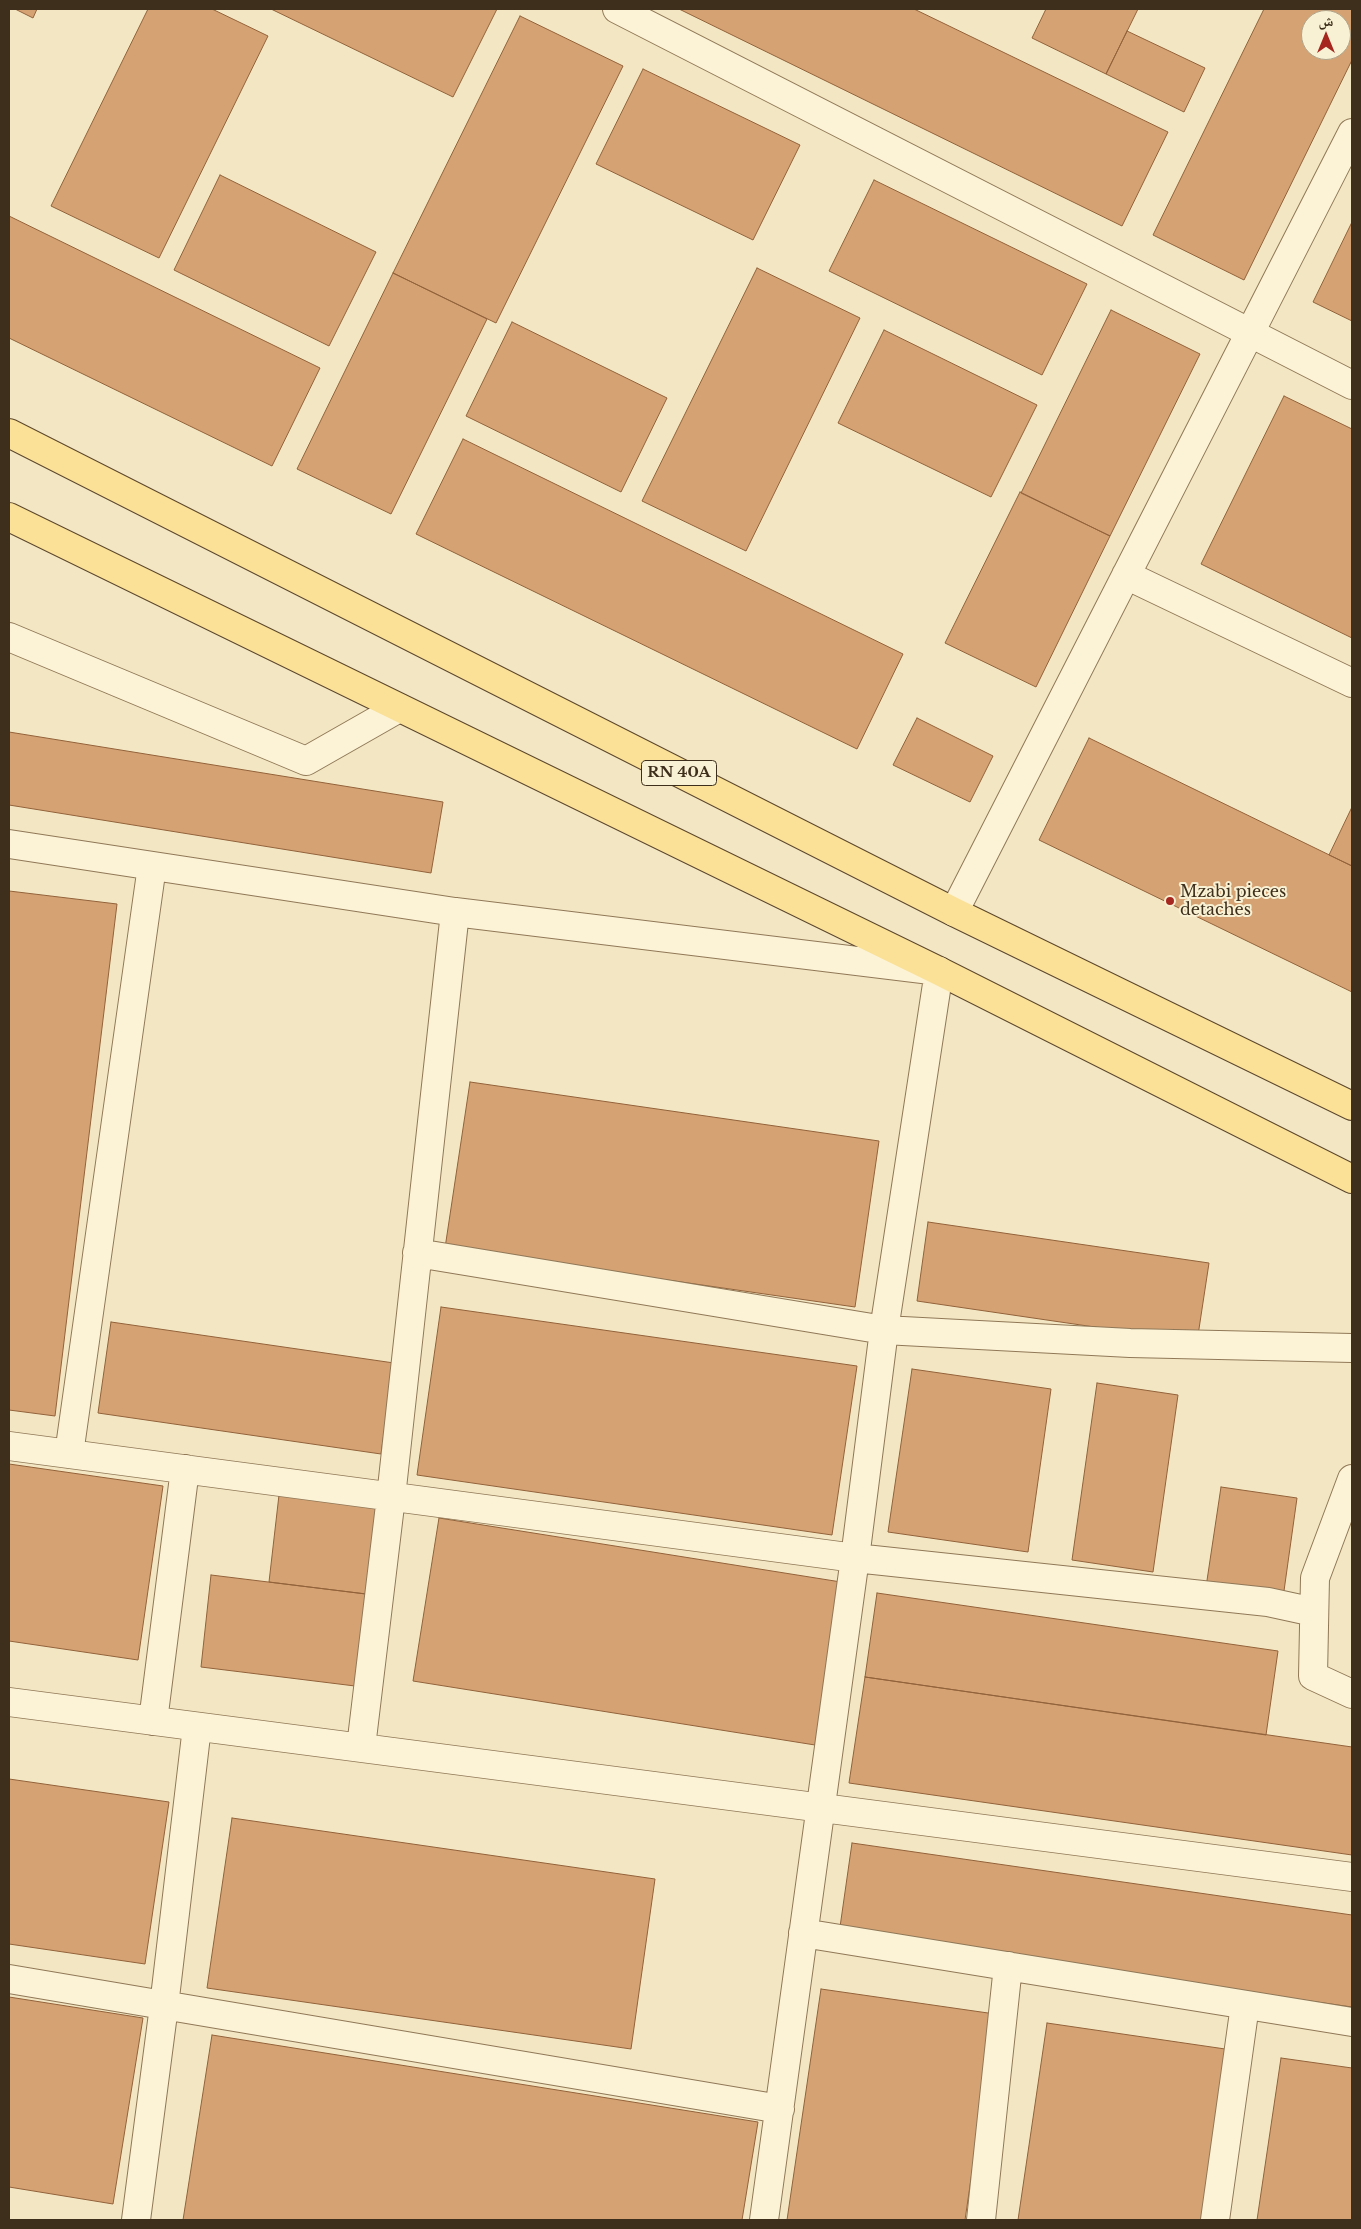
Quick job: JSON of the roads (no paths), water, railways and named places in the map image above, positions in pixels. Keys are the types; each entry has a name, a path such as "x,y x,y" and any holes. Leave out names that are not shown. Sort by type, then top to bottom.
{"main road":[{"name":"RN 40A","path":"9,433 954,912 1352,1106"},
{"path":"9,517 939,971 1352,1179"}],"street":[{"path":"617,9 1352,385"},
{"path":"954,912 1352,133"},
{"path":"1126,575 1352,683"},
{"path":"9,636 306,761 399,708"},
{"path":"9,844 455,912 939,971 884,1330 855,1558 764,2220"},
{"path":"69,1454 152,866"},
{"path":"360,1748 391,1497 455,912"},
{"path":"417,1254 884,1330 1130,1343 1352,1348"},
{"path":"9,1446 855,1558 1268,1602 1314,1612"},
{"path":"153,1721 185,1469"},
{"path":"1352,1479 1315,1578 1313,1676 1352,1694"},
{"path":"9,1702 1352,1877"},
{"path":"136,2220 164,2006 197,1727"},
{"path":"803,1933 1352,2022"},
{"path":"981,2220 1008,1966"},
{"path":"9,1979 780,2109"},
{"path":"1216,2220 1245,2005"}],"place":[{"name":"Mzabi pieces detaches","path":"1170,901"}]}
